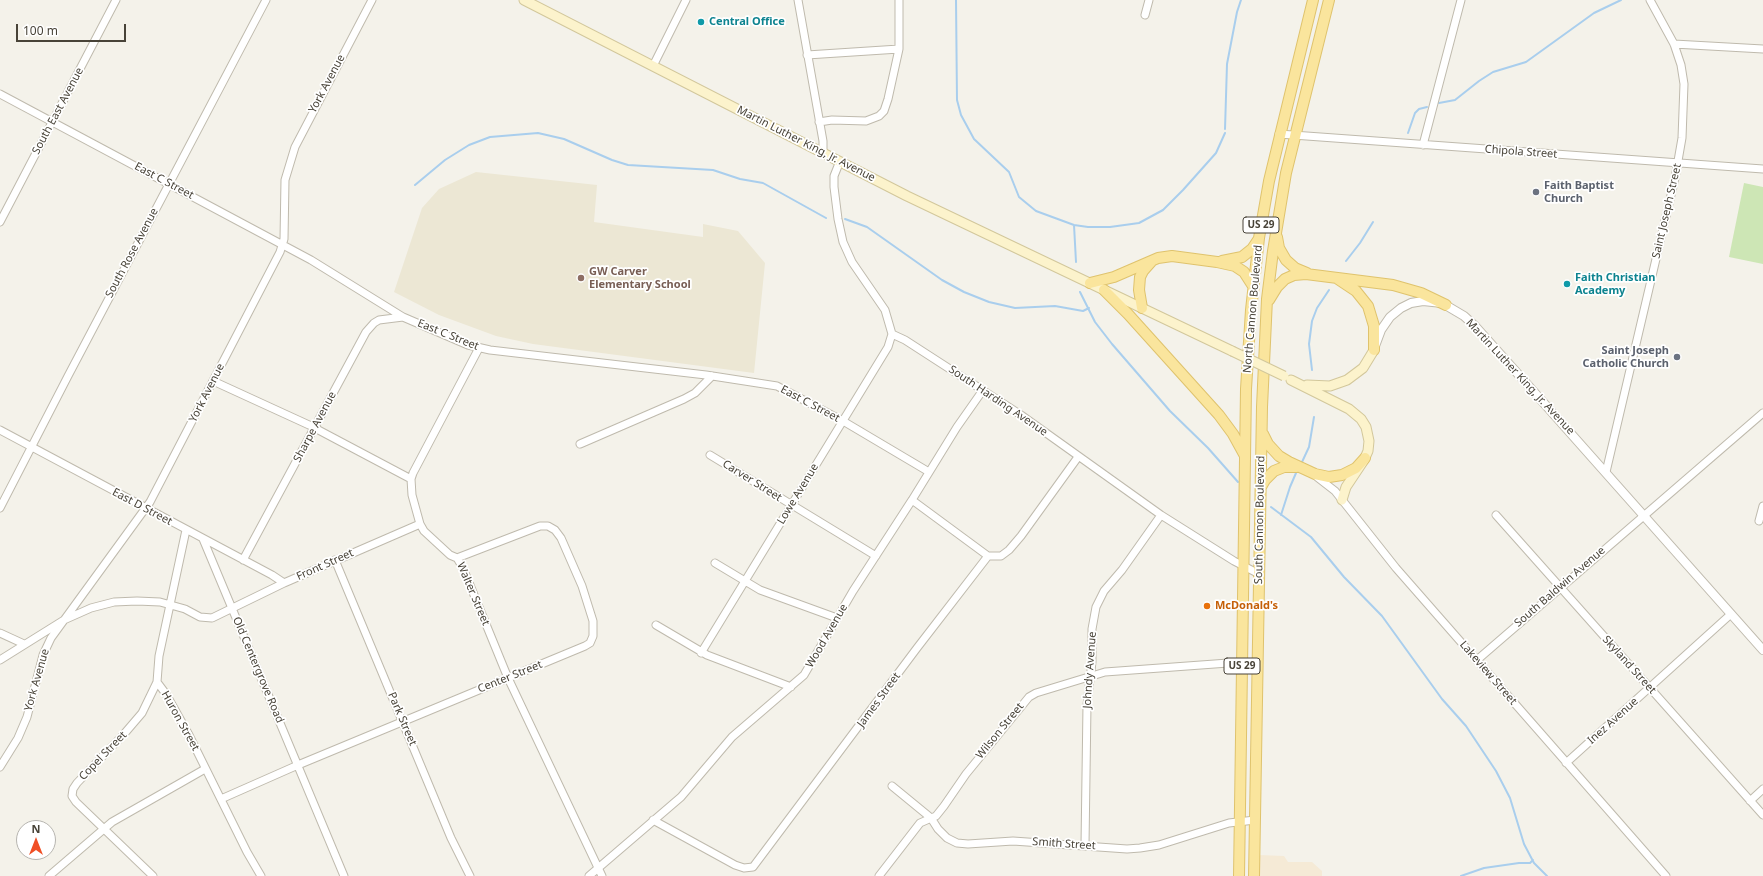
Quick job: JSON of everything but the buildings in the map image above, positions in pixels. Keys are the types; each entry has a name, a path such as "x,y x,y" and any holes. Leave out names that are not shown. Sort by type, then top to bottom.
{"main road":[{"name":"Martin Luther King, Jr. Avenue","path":"524,0 907,196 1288,378 1319,386 1340,383 1353,377 1361,370 1367,363 1374,350"},
{"name":"North Cannon Boulevard","path":"1246,456 1246,389 1259,238 1279,134 1313,0"},
{"name":"North Cannon Boulevard","path":"1266,308 1278,223 1295,135 1329,0"},
{"path":"1278,223 1278,241 1284,257 1296,269 1313,274"},
{"path":"1216,262 1242,257 1252,249 1259,238"},
{"path":"1090,283 1114,277 1153,261 1172,256 1216,262 1240,269 1254,286"},
{"path":"1142,308 1139,290 1140,277 1143,270 1153,261"},
{"path":"1266,308 1274,290 1283,280 1294,274 1313,274 1399,286 1421,293 1446,305"},
{"path":"1330,276 1352,287 1360,294 1367,304 1374,326 1374,350"},
{"path":"1104,290 1122,307 1219,415 1234,434 1246,456"},
{"name":"South Cannon Boulevard","path":"1254,876 1262,422 1266,308"},
{"path":"1288,378 1347,408 1361,419 1366,427 1369,436 1369,447 1365,458 1346,487 1342,500"},
{"path":"1262,422 1264,438 1270,447 1282,458 1308,472 1324,476 1338,476 1355,469 1365,458"},
{"name":"South Cannon Boulevard","path":"1239,876 1246,456"},
{"path":"1261,488 1265,480 1274,471 1286,467 1298,467"}],"street":[{"name":"South East Avenue","path":"0,222 116,0"},
{"name":"South Rose Avenue","path":"0,508 266,0"},
{"name":"York Avenue","path":"0,767 18,738 27,717 46,646 146,509 280,252 282,244 285,180 293,153 372,0"},
{"path":"653,66 686,0"},
{"path":"798,0 823,153"},
{"path":"819,122 832,120 866,121 879,116 884,111 899,49 899,0"},
{"path":"1145,15 1149,0"},
{"path":"1423,145 1461,0"},
{"name":"Saint Joseph Street","path":"1606,472 1678,163 1682,138 1684,84 1681,65 1674,44 1650,0"},
{"path":"1674,44 1763,49"},
{"path":"807,55 899,49"},
{"name":"East C Street","path":"0,94 311,260 403,317 479,348 712,376 777,386 843,421 929,472"},
{"name":"Chipola Street","path":"1279,134 1763,169"},
{"path":"840,161 834,176 834,187 838,219 843,242 852,262 885,310 892,334"},
{"name":"Martin Luther King, Jr. Avenue","path":"1374,350 1384,324 1391,316 1401,308 1421,301 1435,302 1446,305 1475,326 1763,650"},
{"name":"Sharpe Avenue","path":"243,560 366,332 379,320 403,317"},
{"name":"South Harding Avenue","path":"892,334 905,340 983,390 1161,515 1244,566 1260,574"},
{"name":"Lowe Avenue","path":"701,653 888,347 892,334"},
{"path":"213,381 314,428 411,479 423,453 479,348"},
{"path":"580,444 684,399 695,393 712,376"},
{"name":"Wood Avenue","path":"589,876 681,797 732,737 791,687 809,668 853,591 957,427 983,390"},
{"name":"South Baldwin Avenue","path":"1477,660 1763,413"},
{"name":"East D Street","path":"0,430 243,560 284,584"},
{"name":"Carver Street","path":"710,455 876,556"},
{"path":"912,500 988,556 1001,556 1009,550 1078,457"},
{"name":"Lakeview Street","path":"1308,472 1326,482 1342,500 1396,568 1666,876"},
{"name":"Walter Street","path":"411,479 412,495 420,524 428,536 450,555 457,558 463,568 508,678 597,869 602,876"},
{"path":"1759,522 1763,506"},
{"name":"Johndy Avenue","path":"1085,845 1088,705 1092,629 1096,607 1104,591 1122,570 1161,515"},
{"name":"Skyland Street","path":"1496,515 1763,815"},
{"name":"Front Street","path":"232,609 335,560 420,524"},
{"name":"Center Street","path":"221,799 298,765 590,643 594,629 582,586 561,538 555,530 548,526 540,526 457,558"},
{"name":"Huron Street","path":"186,530 159,656 157,682 170,701 247,852 261,876"},
{"path":"203,539 232,609"},
{"name":"James Street","path":"653,820 735,864 744,868 753,867 988,556"},
{"name":"Park Street","path":"335,560 451,838 470,876"},
{"path":"715,564 760,590 837,618"},
{"name":"Old Centergrove Road","path":"0,660 64,620 91,608 114,602 148,601 169,604 185,609 204,618 212,618 232,609 344,876"},
{"name":"Inez Avenue","path":"1566,763 1731,614"},
{"path":"656,624 701,653 791,687"},
{"path":"0,633 24,644"},
{"name":"Wilson Street","path":"879,876 920,823 936,816 966,774 1025,700 1036,693 1114,670 1242,662"},
{"name":"Copel Street","path":"153,876 76,802 72,796 73,789 142,713 157,682"},
{"path":"49,876 103,828 205,768"},
{"name":"Smith Street","path":"892,786 931,818 938,829 947,838 957,843 968,844 1013,841 1127,849 1140,848 1173,841 1230,823 1255,820"},
{"path":"1750,801 1763,789"}],"shaded area":[{"name":"GW Carver Elementary School","path":"476,172 597,185 594,222 703,237 703,224 738,231 765,263 754,373 533,344 496,336 439,315 394,292 422,208 439,189"},
{"path":"1259,855 1284,856 1288,862 1312,862 1322,871 1322,876 1259,876"}],"green space":[{"path":"1744,183 1763,187 1763,264 1729,257"}],"waterway":[{"path":"956,0 957,100 961,115 974,139 1009,172 1019,197 1036,211 1074,225 1088,227 1110,227 1139,223 1163,210 1183,190 1216,153 1225,133"},
{"path":"1225,129 1227,64 1237,12 1241,0"},
{"path":"1439,103 1455,100 1493,72 1526,62 1594,13 1621,0"},
{"path":"1408,133 1415,113 1419,109 1427,107"},
{"path":"415,185 445,160 469,145 490,137 538,133 564,139 612,160 628,165 713,170 740,179 763,183 826,218"},
{"path":"845,219 867,227 942,280 964,292 989,302 1015,308 1055,306 1083,311 1089,308"},
{"path":"1346,261 1360,243 1373,222"},
{"path":"1074,225 1076,262"},
{"path":"1312,370 1309,344 1312,321 1317,308 1329,290"},
{"path":"1080,292 1095,322 1112,344 1170,411 1208,448 1238,482"},
{"path":"1302,462 1309,447 1314,417"},
{"path":"1281,515 1296,473"},
{"path":"1271,507 1311,537 1344,577 1382,616 1442,699 1466,726 1496,771 1510,798 1524,844 1534,863 1547,876"},
{"path":"1461,876 1484,868 1530,863 1533,860"}],"place":[{"name":"Central Office","path":"701,22"},
{"name":"Faith Baptist Church","path":"1536,192"},
{"name":"GW Carver Elementary School","path":"581,278"},
{"name":"Faith Christian Academy","path":"1567,284"},
{"name":"Saint Joseph Catholic Church","path":"1677,357"},
{"name":"McDonald's","path":"1207,606"}]}
